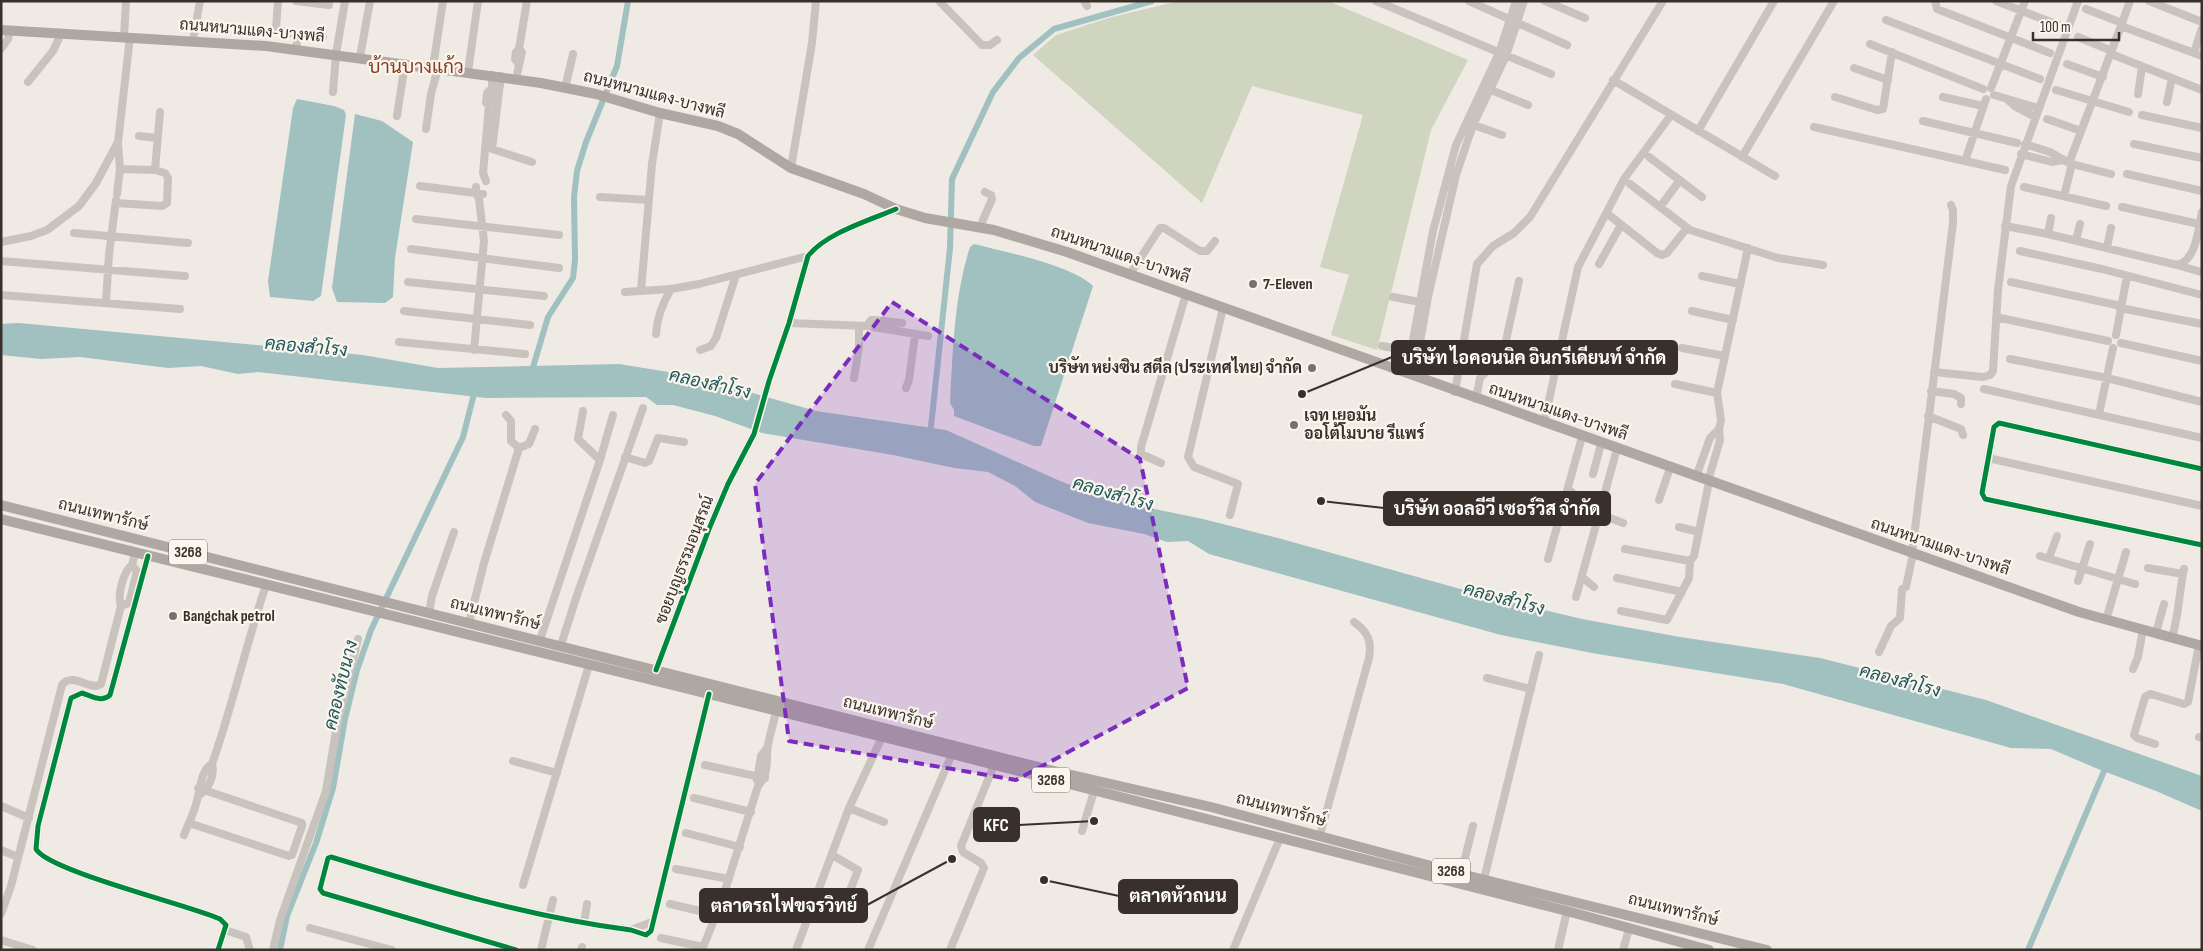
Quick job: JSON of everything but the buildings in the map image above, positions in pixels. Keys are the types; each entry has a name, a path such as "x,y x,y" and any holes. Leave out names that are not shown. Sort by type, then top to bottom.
{"main road":[{"name":"ถนนหนามแดง-บางพลี","path":"6,31 193,40 296,49 436,67 596,94 660,113 718,126 738,134 791,168 864,194 896,209 947,222 982,223 994,230 1058,249 1130,274 1411,374 1455,392 2079,612 2156,632 2200,646"},
{"name":"ถนนเทพารักษ์","path":"1,505 1041,768 1162,796 1461,874 1767,950"},
{"name":"ถนนเทพารักษ์","path":"1,519 391,617 952,754 1567,911 1709,950"},
{"path":"68,536 71,523"},
{"path":"1159,808 1162,796"}],"street":[{"path":"106,302 111,236 120,168 118,142 127,37 126,1"},
{"path":"193,40 200,1"},
{"path":"278,1 276,29 298,35 323,37"},
{"path":"299,1 329,5"},
{"path":"333,92 336,54 345,1"},
{"path":"360,58 370,1"},
{"path":"426,129 430,94 436,67 443,1"},
{"path":"468,72 478,1"},
{"path":"516,79 518,63 515,59 516,52 519,49 527,1"},
{"path":"791,168 812,43 816,1"},
{"path":"939,1 982,45 990,45 997,40"},
{"path":"1376,1 1551,74"},
{"path":"1469,1 1567,45"},
{"path":"1514,21 1516,1"},
{"path":"1415,352 1420,302 1434,231 1456,145 1469,124 1503,54 1514,21 1524,1"},
{"path":"1546,1 1586,18"},
{"path":"1455,392 1477,264 1493,246 1514,233 1530,218 1663,1"},
{"path":"1698,131 1774,1"},
{"path":"1742,157 1834,1"},
{"path":"1935,1 1936,10 2050,53"},
{"path":"1996,1 2061,26"},
{"path":"1965,161 1985,103 1982,94 1989,91 2025,1"},
{"path":"1934,372 1983,377 1990,375 1994,371 1996,318 2011,186 2021,154 2021,144 2035,117 2078,1"},
{"path":"2064,196 2068,162 2103,78 2130,1"},
{"path":"2149,1 2202,22"},
{"path":"2086,10 2198,54 2202,28"},
{"path":"1886,20 2040,80"},
{"path":"1,49 8,39 6,31"},
{"path":"28,82 53,51 61,34"},
{"path":"296,49 298,35"},
{"path":"2078,37 2142,67 2202,90"},
{"path":"1870,44 2008,100 2038,108"},
{"path":"1835,97 1881,110 1884,105 1892,52"},
{"path":"565,88 573,54"},
{"path":"397,116 405,63"},
{"path":"2067,64 2103,78"},
{"path":"2138,94 2142,67"},
{"path":"1854,68 1888,80"},
{"path":"474,350 484,257 480,189 489,105 492,103 493,93 490,90 496,76"},
{"path":"496,76 492,149 532,162"},
{"path":"2167,102 2172,78"},
{"path":"1613,80 1776,176"},
{"path":"1486,88 1528,105"},
{"path":"2056,90 2129,112"},
{"path":"1943,97 1985,103"},
{"path":"2008,100 2016,108 2035,117"},
{"path":"155,170 160,112"},
{"path":"641,290 649,200 660,113"},
{"path":"1544,423 1578,267 1624,179 1671,115"},
{"path":"2142,116 2202,128"},
{"path":"2047,119 2081,131"},
{"path":"1923,121 2050,152 2068,162 2111,174"},
{"path":"1469,124 1502,135"},
{"path":"1411,374 1443,229 1469,124"},
{"path":"1814,127 2005,170"},
{"path":"138,136 158,138"},
{"path":"1,242 38,234 70,214 79,206 96,183 118,142"},
{"path":"2134,144 2202,158"},
{"path":"2021,154 2052,162 2068,162"},
{"path":"1649,156 1702,197"},
{"path":"116,199 162,206 166,204 168,178 165,173 155,170 120,168"},
{"path":"2127,174 2202,191"},
{"path":"1660,207 1680,180"},
{"path":"1630,184 1687,228 1778,258 1822,266"},
{"path":"420,186 480,189"},
{"path":"2024,187 2106,206"},
{"path":"982,223 992,199 991,195 985,192"},
{"path":"600,197 649,200"},
{"path":"1879,652 1891,626 1900,618 1902,589 1906,587 1913,554 1928,416 1953,223 1951,205"},
{"path":"2122,207 2201,218 2198,244 2186,262 2177,265"},
{"path":"625,292 670,289 736,275 808,256 813,250 834,236 896,209"},
{"path":"1608,215 1662,255 1666,253 1687,228"},
{"path":"2048,234 2051,218"},
{"path":"416,219 559,235"},
{"path":"2076,240 2080,224"},
{"path":"1599,264 1621,225"},
{"path":"2006,226 2076,240 2201,272"},
{"path":"1130,274 1160,228 1164,228 1200,251 1207,251 1215,241"},
{"path":"2107,248 2111,228"},
{"path":"74,233 188,243"},
{"path":"1621,611 1667,620 1689,578 1690,561 1694,556 1708,482 1720,440 1719,429 1721,420 1718,393 1748,248"},
{"path":"411,249 559,268"},
{"path":"2020,251 2202,295"},
{"name":"ซอยบุญธรรมอนุสรณ์","path":"656,670 709,529 728,484 754,434 808,256"},
{"path":"1,261 184,276"},
{"path":"700,350 711,346 716,338 736,275"},
{"path":"1702,276 1740,284"},
{"path":"2116,335 2127,276"},
{"path":"1476,399 1480,378 1500,357 1505,345 1519,281"},
{"path":"408,282 544,296"},
{"path":"2011,282 2202,324"},
{"path":"656,334 661,306 670,289"},
{"path":"1161,463 1141,454 1141,447 1186,294"},
{"path":"1,295 180,309"},
{"path":"1393,297 1420,302"},
{"path":"1223,308 1188,457 1194,467 1238,484 1230,515"},
{"path":"404,311 530,324"},
{"path":"1692,311 1733,320"},
{"path":"1996,318 2108,341"},
{"path":"854,378 863,326 871,320 902,323"},
{"path":"789,322 863,326 928,336"},
{"path":"906,388 910,380 915,335"},
{"path":"2113,348 2109,346 2108,341 2110,336 2116,335"},
{"path":"2116,335 2121,343"},
{"path":"398,342 525,354"},
{"path":"2113,348 2117,348 2121,343"},
{"path":"2121,343 2202,361"},
{"path":"1382,346 1415,352"},
{"path":"1682,348 1725,356"},
{"path":"2099,414 2113,348"},
{"path":"2010,359 2107,378 2202,402"},
{"path":"1675,384 1718,393"},
{"path":"1984,389 2202,438"},
{"path":"1931,392 1954,394 1961,398 1961,404"},
{"path":"561,646 643,408"},
{"path":"583,410 578,439 600,460"},
{"path":"506,415 511,421 511,441 518,448"},
{"path":"540,640 600,460 612,415"},
{"path":"1928,416 1956,426 1961,429 1963,436"},
{"path":"2202,469 1999,423 1994,427 1982,493 1985,499 2202,545"},
{"path":"518,448 529,444 535,429"},
{"path":"1696,477 1710,438 1719,429"},
{"path":"1548,560 1582,437"},
{"path":"626,457 645,463 649,460 658,438 684,442"},
{"path":"1593,474 1601,444"},
{"path":"469,623 484,563 518,448"},
{"path":"1576,597 1617,449"},
{"path":"1988,458 2202,506"},
{"path":"1660,500 1670,468"},
{"path":"1568,489 1580,499 1581,504"},
{"path":"1600,514 1623,523"},
{"path":"1679,527 1699,532"},
{"path":"429,613 432,596 454,532"},
{"path":"2049,558 2057,536"},
{"path":"2078,581 2090,544"},
{"path":"1625,549 1690,561"},
{"path":"2106,620 2126,552"},
{"path":"1,914 10,890 62,684 65,680 70,679 100,686 121,606 129,603 137,572 132,566 136,553"},
{"path":"148,556 110,695 106,698 98,699 82,693 71,698 38,826 36,849 46,858 74,870 224,922 225,930 218,950"},
{"path":"2040,556 2135,584"},
{"path":"2148,568 2183,572 2179,589 2177,620 2172,637"},
{"path":"1582,577 1594,587"},
{"path":"1617,578 1682,592"},
{"path":"184,835 201,791 208,766 212,764 230,712 255,618 266,585"},
{"path":"2156,632 2164,604"},
{"path":"1320,836 1370,650 1367,632 1354,622"},
{"path":"2133,669 2138,657 2143,629"},
{"path":"274,950 283,913 324,799 337,725 358,640"},
{"path":"2155,744 2137,738 2134,735 2145,697 2150,694 2184,704 2188,702 2200,646"},
{"path":"1484,879 1539,655"},
{"path":"523,885 589,665"},
{"path":"1487,678 1531,689"},
{"path":"516,950 323,893 320,889 328,858 331,857 417,883 550,918 631,930 652,922 708,694"},
{"path":"661,938 703,949 729,880 758,786 765,778 768,758 767,748 776,711"},
{"path":"796,950 850,808 882,737"},
{"path":"758,786 756,776 761,756 767,748"},
{"path":"868,950 952,754"},
{"path":"513,761 557,773"},
{"path":"705,765 765,778"},
{"path":"950,950 983,872 981,863 963,852 961,846 994,765"},
{"path":"188,823 287,856 292,855 302,823 201,791"},
{"path":"1082,831 1094,791"},
{"path":"694,798 751,812"},
{"path":"1,806 28,818"},
{"path":"850,808 884,822"},
{"path":"1461,874 1473,826"},
{"path":"686,833 740,847"},
{"path":"1233,950 1280,838"},
{"path":"1,850 18,857"},
{"path":"832,855 858,870 851,888"},
{"path":"676,869 729,880"},
{"path":"1,886 10,890"},
{"path":"541,950 553,900"},
{"path":"584,922 586,904"},
{"path":"670,904 717,914"},
{"path":"1558,950 1567,911"},
{"path":"310,928 392,950"},
{"path":"1623,950 1629,929"},
{"path":"225,930 246,937 250,950"},
{"path":"1,940 33,950"}],"highlighted area":[{"path":"892,302 1140,459 1188,688 1016,780 789,741 755,484"}],"green space":[{"path":"1179,1 1328,1 1468,60 1431,130 1377,350 1331,335 1349,275 1320,267 1363,115 1252,86 1202,203 1033,55 1056,35 1112,17"}],"water":[{"path":"297,99 334,106 344,110 346,115 321,296 313,301 270,297 268,281 293,108"},
{"path":"355,114 382,121 413,142 395,258 393,297 385,303 337,302 332,288"},
{"path":"974,244 1054,266 1083,278 1093,286 1041,446 1034,446 954,416 954,410 950,403 957,304 970,247"},
{"name":"คลองสำโรง","path":"19,323 363,355 438,368 619,364 693,376 816,411 946,430 1060,481 1111,500 1203,519 1489,597 1582,619 1680,637 1820,658 1986,700 2202,776 2202,811 2051,749 2011,748 1783,684 1592,653 1501,635 1209,554 1188,541 1167,542 1144,534 1088,523 1035,502 1015,486 988,472 954,468 893,455 762,433 715,416 673,405 657,405 646,397 486,398 258,372 238,374 201,366 168,368 80,357 41,359 1,355 1,324"}],"waterway":[{"path":"531,374 548,317 573,278 575,260 574,197 577,171 586,142 617,66 628,1"},
{"path":"930,436 950,248 952,179 993,92 1019,58 1054,29 1152,1"},
{"name":"คลองทับนาง","path":"280,950 287,916 316,843 333,788 345,719 357,670 371,630 463,437 475,390"},
{"path":"2028,950 2107,764"}],"cycle path":[{"path":"656,670 709,529 728,484 754,434 808,256 816,248 837,234 896,209"},
{"path":"2202,469 1999,423 1994,427 1982,493 1985,499 2202,545"},
{"path":"148,556 110,695 100,699 82,693 71,698 38,826 36,849 46,858 91,877 220,919 226,925 218,950"},
{"path":"516,950 323,893 320,889 328,858 331,857 443,890 517,909 631,930 646,935 651,931 709,694"}],"place":[{"name":"7-Eleven","path":"1253,284"},
{"name":"บริษัท หย่งซิน สตีล (ประเทศไทย) จํากัด","path":"1312,368"},
{"name":"บริษัท ไอคอนนิค อินกรีเดียนท์ จำกัด","path":"1302,394"},
{"name":"เจท เยอมัน ออโต้โมบาย รีแพร์","path":"1294,425"},
{"name":"บริษัท ออลอีวี เซอร์วิส จำกัด","path":"1321,501"},
{"name":"Bangchak petrol","path":"173,616"},
{"name":"KFC","path":"1094,821"},
{"name":"ตลาดรถไฟขจรวิทย์","path":"952,859"},
{"name":"ตลาดหัวถนน","path":"1044,880"}],"district":[{"name":"บ้านบางแก้ว","path":"416,67"}]}
